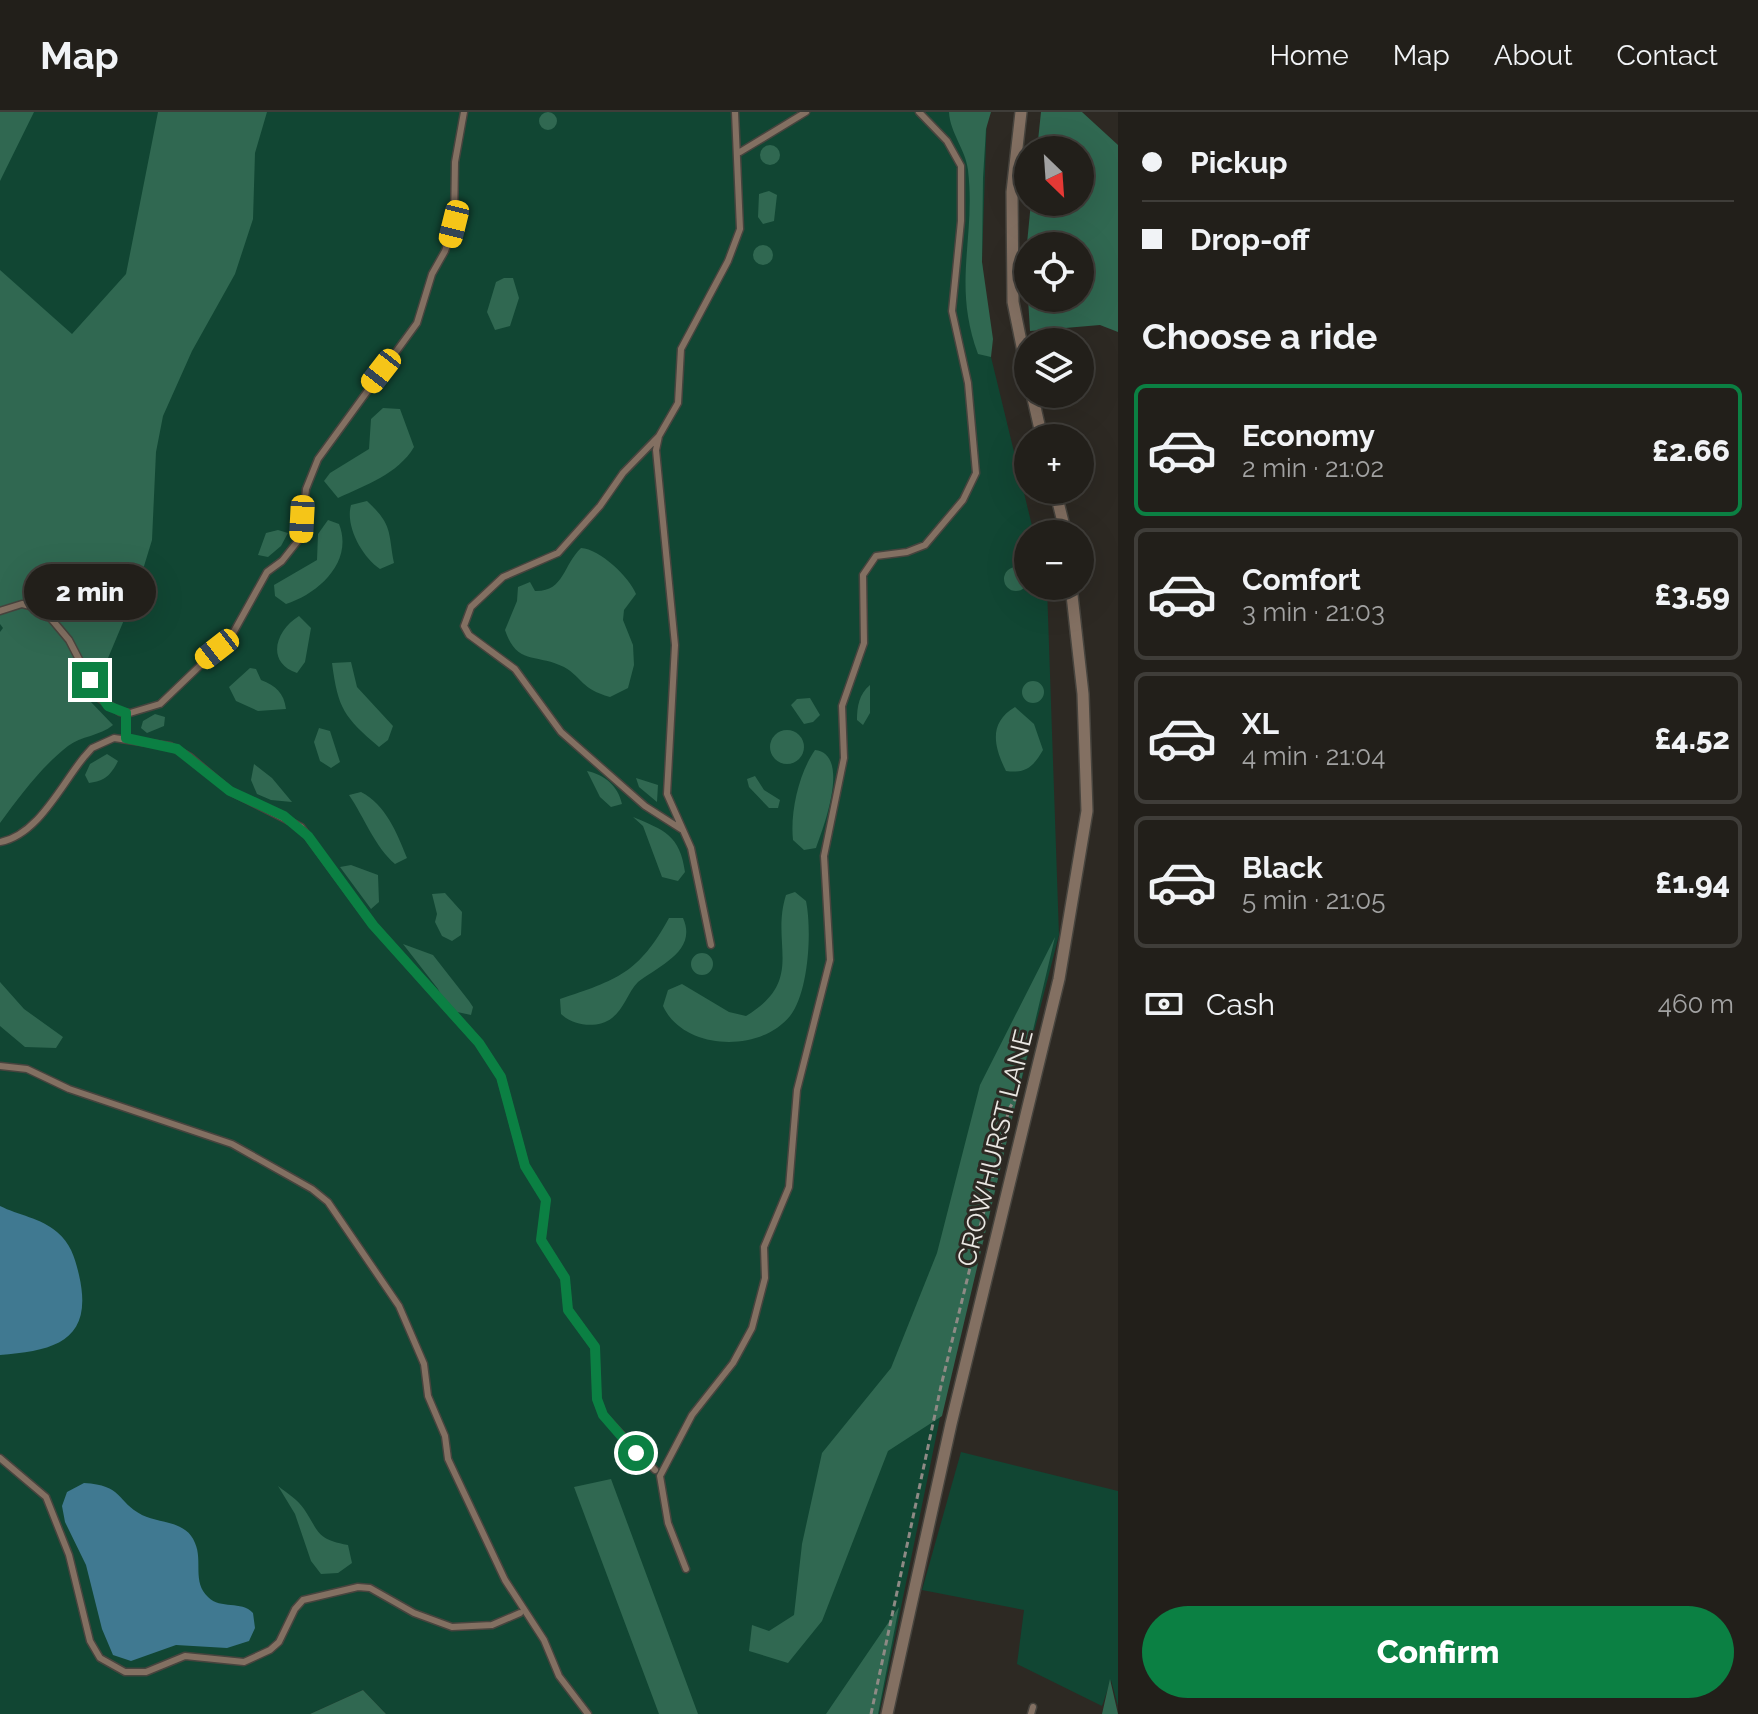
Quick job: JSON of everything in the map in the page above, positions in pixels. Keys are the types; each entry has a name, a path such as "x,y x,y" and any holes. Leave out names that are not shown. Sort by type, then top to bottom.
{"street":[{"path":"1018,328 1013,302 1012,192 1021,112"},
{"name":"CROWHURST LANE","path":"887,1714 951,1424 1059,979 1087,811 1083,694 1073,600"}],"lane":[{"path":"0,611 22,604 43,609 69,640 99,698 108,706 126,713 160,704 232,635 267,572 282,561 301,537 306,489 318,459 354,406 411,335 432,274 450,240 455,210 455,162 464,112"},
{"path":"681,829 645,806 561,732 515,669 469,635 464,626 471,607 503,577 558,553 600,506 623,473 659,436 678,403 681,349 728,261 740,229 735,112"},
{"path":"740,152 806,112"},
{"path":"686,1569 668,1523 660,1476 692,1415 733,1363 752,1328 765,1278 764,1247 789,1187 797,1090 829,971 831,930 824,856 844,758 842,706 864,643 863,575 876,556 907,552 925,545 963,500 976,473 968,383 952,311 961,221 961,166 947,141 919,112"},
{"path":"659,436 657,477 675,645 666,782 669,804 691,848 711,945"},
{"path":"126,713 126,738"},
{"path":"0,842 12,840 30,828 92,748 114,738 177,749 230,791 301,827 391,946 479,1043 501,1077 525,1166 546,1200 541,1240 565,1278 568,1310 595,1347 597,1399 603,1415 655,1470"},
{"path":"0,1066 27,1069 69,1089 232,1144 312,1189 328,1202 399,1306 424,1364 428,1396 445,1436 448,1459 505,1580 544,1640 553,1666 588,1714"},
{"path":"0,1458 46,1497 69,1555 95,1651 107,1663 134,1675 185,1656 232,1663 257,1657 279,1642 295,1609 303,1600 344,1589 370,1588 414,1613 452,1627 492,1625 520,1613"}],"path":[{"path":"871,1714 949,1355 1009,1109 1024,1084"}],"green space":[{"path":"0,112 987,112 982,262 991,357 1014,452 1014,504 1027,504 1031,520 1014,520 1014,600 1047,600 1059,935 962,1311 879,1714 386,1714 363,1690 310,1714 0,1714"},
{"path":"0,112 34,112 0,181"},
{"path":"158,112 267,112 255,153 253,219 235,274 192,351 163,416 156,452 152,540 137,589 90,701 113,725 73,743 58,754 31,782 0,823 0,632 3,628 0,624 0,270 72,334 126,274"},
{"path":"548,112 557,121 548,130 539,121"},
{"path":"949,112 991,112 986,129 983,178 982,262 993,339 991,357 978,354 970,329 966,283 970,195 968,170"},
{"path":"1041,112 1082,112 1118,145 1118,332 1100,325 1030,328 1029,312 1094,312 1094,232 1028,232 1030,216 1094,216 1094,136 1038,136"},
{"path":"770,145 777,148 780,155 777,162 770,165 763,162 760,155 763,148"},
{"path":"769,191 777,195 774,221 763,224 758,217 759,194"},
{"path":"763,245 770,248 773,255 770,262 763,265 756,262 753,255 756,248"},
{"path":"513,278 519,298 510,326 495,330 487,312 496,282"},
{"path":"383,408 400,409 414,447 390,472 338,498 324,481 330,473 369,449 371,419"},
{"path":"367,501 381,516 390,536 394,563 380,569 361,549 350,522 351,505"},
{"path":"328,520 339,524 342,538 342,551 337,563 310,593 286,604 275,596 274,585 317,560 318,534"},
{"path":"278,530 288,533 281,546 268,557 258,555 266,533"},
{"path":"581,548 597,553 613,565 636,594 624,610 623,620 633,645 634,665 628,688 610,697 588,687 564,667 522,654 515,649 505,630 517,601 518,587 530,582 535,591 552,587"},
{"path":"1014,568 1014,590 1004,579"},
{"path":"299,616 311,628 305,662 297,673 281,661 277,646 284,629"},
{"path":"351,662 357,687 393,726 388,740 379,747 350,719 340,702 332,663"},
{"path":"250,668 256,669 261,680 278,691 286,709 258,711 236,701 229,687"},
{"path":"1033,681 1041,684 1044,692 1041,700 1033,703 1025,700 1022,692 1025,684"},
{"path":"870,685 870,713 863,725 857,720 858,706 863,692"},
{"path":"810,698 820,715 813,722 804,724 791,705 797,699"},
{"path":"1015,707 1034,724 1043,750 1029,768 1013,772 1006,771 996,736 1001,720"},
{"path":"155,714 165,717 164,726 147,733 141,728 143,721"},
{"path":"319,728 330,731 340,762 331,768 320,761 314,742"},
{"path":"787,730 799,735 804,747 799,759 787,764 775,759 770,747 775,735"},
{"path":"815,750 826,754 831,764 832,792 816,848 804,850 793,840 793,817 800,781"},
{"path":"107,754 118,761 115,766 103,779 89,783 85,775 90,764"},
{"path":"254,764 272,778 292,802 271,800 257,794 251,780"},
{"path":"587,771 610,782 622,804 611,807 600,797"},
{"path":"755,776 764,790 780,800 778,808 769,808 749,787 747,779"},
{"path":"636,778 658,785 657,802 639,787"},
{"path":"361,792 384,812 407,858 395,864 381,849 349,795"},
{"path":"633,817 662,830 675,842 685,872 678,881 662,877 643,826"},
{"path":"351,865 378,875 379,902 371,909 340,867"},
{"path":"795,892 806,901 809,944 805,977 790,1016 760,1037 722,1042 704,1039 673,1021 663,1006 668,990 682,984 729,1012 746,1016 764,1003 781,975 782,913 786,895"},
{"path":"445,893 462,912 461,935 452,941 442,936 435,922 437,914 432,894"},
{"path":"669,918 683,918 686,930 681,949 638,982 612,1018 600,1024 586,1025 561,1014 560,999 612,980 625,972 647,951"},
{"path":"1055,937 942,1416 888,1451 822,1621 788,1663 749,1651 752,1625 769,1631 794,1615 802,1544 822,1453 891,1368 937,1253 980,1085"},
{"path":"403,944 433,955 473,1007 471,1015 448,1010 438,989"},
{"path":"702,953 710,956 713,964 710,972 702,975 694,972 691,964 694,956"},
{"path":"0,982 24,1009 63,1037 56,1048 25,1047 0,1026"},
{"path":"961,1452 1118,1491 1118,1706 1111,1680 1102,1706 1017,1664 1024,1610 922,1590"},
{"path":"611,1479 698,1714 659,1714 574,1487"},
{"path":"278,1486 302,1506 320,1534 348,1545 352,1563 338,1573 321,1574 311,1561 295,1514"},
{"path":"899,1607 878,1714 826,1714"},
{"path":"1110,1679 1118,1714 1102,1714"},
{"path":"363,1690 386,1714 310,1714"}],"water":[{"path":"0,1206 51,1227 66,1241 74,1257 82,1297 81,1314 75,1328 54,1345 0,1355"},
{"path":"84,1483 113,1490 142,1515 185,1530 195,1543 203,1591 213,1601 243,1607 253,1613 255,1628 249,1641 227,1648 176,1645 131,1661 113,1655 102,1629 86,1565 65,1522 62,1506 67,1492"}],"route":[{"path":"90,680 99,698 108,706 126,713 126,738 177,749 230,791 269,808 301,827 373,925 479,1043 501,1077 509,1096 525,1166 546,1200 547,1213 541,1240 565,1278 568,1310 597,1353 597,1399 603,1415 636,1453"}]}
